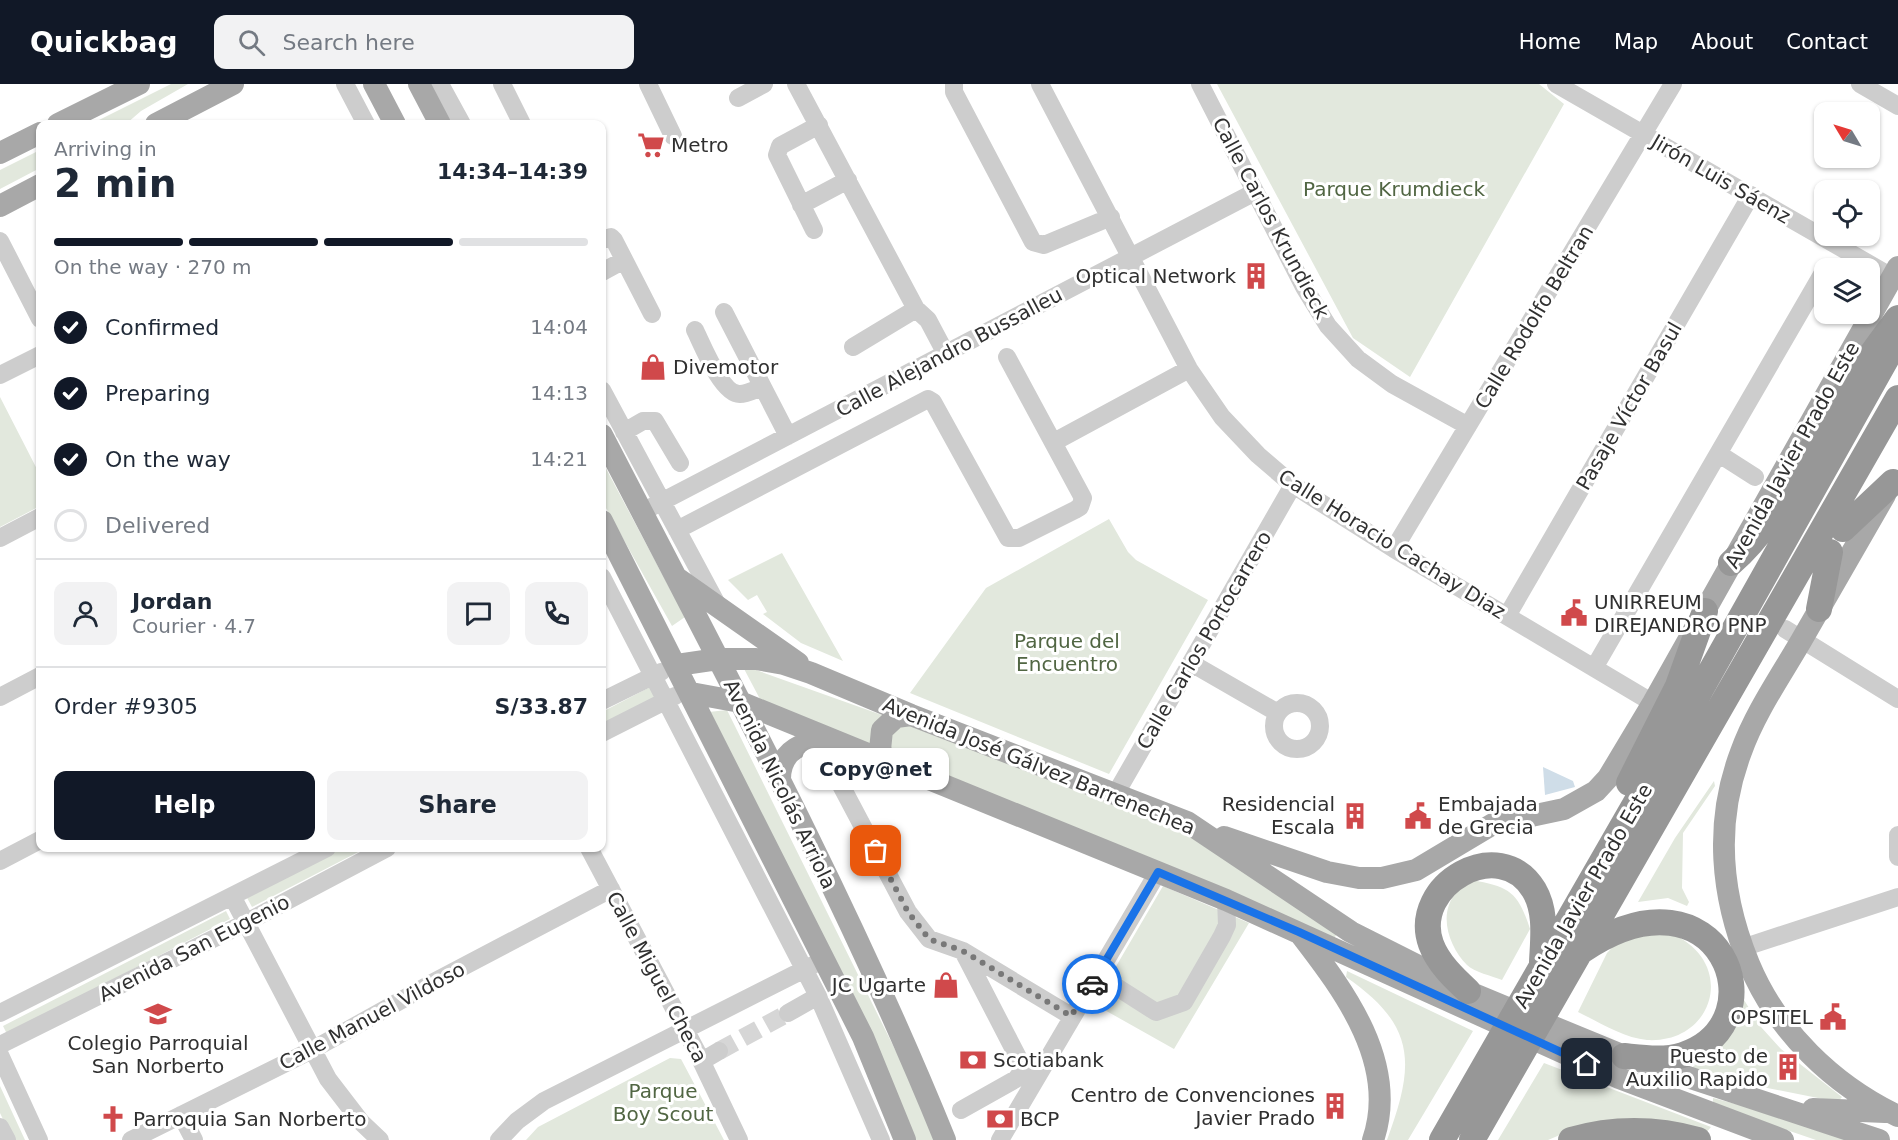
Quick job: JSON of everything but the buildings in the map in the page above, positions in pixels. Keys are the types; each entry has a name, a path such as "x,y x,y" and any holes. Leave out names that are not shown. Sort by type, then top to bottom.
{"highway":[{"path":"1731,563 1766,526 1836,406 1898,318"},
{"name":"Avenida Javier Prado Este","path":"1443,1134 1598,870 1898,338"},
{"name":"Avenida Javier Prado Este","path":"1472,1140 1898,398"},
{"path":"1665,806 1793,634 1830,552 1898,430"},
{"path":"1843,529 1895,477"},
{"path":"1819,609 1830,552"},
{"path":"1598,870 1615,809 1678,686 1705,611"},
{"path":"1471,999 1437,957 1428,930 1430,914 1438,893 1449,881 1468,869 1486,866 1503,868 1516,873 1530,885 1538,899 1543,919 1542,966"},
{"path":"1580,952 1616,930 1637,924 1667,921 1691,929 1709,940 1721,953 1728,967 1732,981 1730,1004 1719,1027 1709,1040 1693,1051 1677,1056 1624,1056"},
{"path":"1571,1140 1603,1132 1630,1130 1657,1132 1698,1140"}],"main road":[{"path":"66,120 139,84"},
{"path":"164,120 233,84"},
{"path":"374,84 393,120"},
{"path":"419,84 438,120"},
{"path":"0,153 36,135"},
{"path":"0,206 36,187"},
{"name":"Avenida Javier Prado Este","path":"1186,822 1328,872 1359,878 1400,875 1425,866 1493,824 1564,809 1589,797 1608,778 1653,703 1895,272"},
{"name":"Avenida Nicolás Arriola","path":"606,441 651,507 675,577 780,781 899,1029 945,1140"},
{"path":"1894,1114 1849,1088 1825,1069 1794,1037 1759,987 1742,948 1730,908 1723,861 1725,822 1741,752 1793,634 1819,609 1895,477"},
{"name":"Avenida Nicolás Arriola","path":"607,545 691,693 813,965 864,1037 905,1140"},
{"path":"675,577 811,673"},
{"name":"Avenida José Gálvez Barrenechea","path":"677,665 718,659 771,660 811,673 911,715 1186,822 1351,932 1471,999"},
{"name":"Avenida José Gálvez Barrenechea","path":"691,693 740,702 1158,872 1299,932 1471,999 1575,1048 1677,1101 1783,1140"},
{"path":"888,762 880,750 882,730 896,717 911,715"},
{"path":"780,781 783,762 798,746 814,742 843,743"},
{"path":"1299,932 1340,987 1362,1026 1373,1056 1379,1102 1373,1140"},
{"path":"864,1037 873,1045 885,1046 895,1039 899,1029"},
{"name":"Avenida José Gálvez Barrenechea","path":"1575,1048 1624,1056 1879,1140"},
{"path":"884,1086 889,1073 896,1068 910,1068 918,1072"},
{"path":"1785,1109 1894,1114"},
{"path":"1633,1140 1679,1140"}],"street":[{"path":"345,84 364,120"},
{"path":"440,84 460,120"},
{"path":"502,84 520,120"},
{"path":"648,84 673,136"},
{"path":"738,98 764,84"},
{"path":"796,84 916,309 928,320 946,354"},
{"path":"954,84 954,92 1033,242 1044,245 1112,217"},
{"name":"Calle Horacio Cachay Diaz","path":"1040,84 1112,217 1189,369 1217,409 1242,439 1293,485 1394,549 1653,703"},
{"name":"Calle Carlos Krundieck","path":"1200,84 1304,287 1328,326 1358,359 1392,384 1468,426"},
{"name":"Jirón Luis Sáenz","path":"1556,84 1814,231"},
{"name":"Calle Rodolfo Beltran","path":"1394,549 1673,84"},
{"path":"1860,84 1898,106"},
{"path":"814,230 777,155 777,149 819,125"},
{"path":"801,205 848,180"},
{"name":"Calle Alejandro Bussalleu","path":"651,507 1256,192"},
{"name":"Pasaje Víctor Basul","path":"1507,616 1751,195"},
{"path":"606,239 624,260 652,314"},
{"path":"0,241 36,311"},
{"name":"Jirón Luis Sáenz","path":"1841,246 1895,272"},
{"path":"606,270 624,260"},
{"path":"1594,668 1814,289"},
{"path":"853,347 916,309"},
{"path":"723,312 788,436"},
{"path":"695,330 723,384 731,393 739,394 762,387"},
{"path":"0,375 36,357"},
{"path":"676,530 928,399 933,402 1004,532 1013,540 1075,510 1083,502 1054,442 1007,357"},
{"path":"1054,442 1189,369"},
{"name":"Avenida Nicolás Arriola","path":"606,398 624,432 651,507 676,530 718,606"},
{"path":"624,432 643,421 650,419 655,421 680,463"},
{"path":"1719,454 1755,477"},
{"name":"Calle Carlos Portocarrero","path":"1115,795 1293,485"},
{"path":"0,538 36,519"},
{"name":"Avenida Nicolás Arriola","path":"606,585 664,699 813,965 818,996 881,1140"},
{"path":"1793,634 1898,699"},
{"path":"1191,663 1278,714"},
{"path":"606,699 677,665"},
{"path":"0,697 36,678"},
{"path":"606,731 664,699 691,693"},
{"path":"835,774 908,912 921,930 939,944 963,951 1071,1016"},
{"path":"1898,835 1898,857"},
{"path":"0,861 36,842"},
{"name":"Avenida San Eugenio","path":"0,1013 317,852"},
{"name":"Avenida San Eugenio","path":"0,1045 245,923 379,852"},
{"name":"Calle Miguel Checa","path":"591,852 702,1061 739,1140"},
{"path":"1000,1140 1071,1016 1158,872"},
{"name":"Calle Manuel Vildoso","path":"131,1140 312,1050 432,982 611,889"},
{"path":"232,896 312,1050 345,1104 380,1140"},
{"path":"1742,948 1898,897"},
{"path":"1096,978 1112,984 1156,1012 1184,1002 1224,931 1226,900"},
{"path":"961,1110 1016,1079 1024,1069 963,951"},
{"path":"499,1140 517,1121 544,1101 813,965"},
{"path":"788,1013 818,996"},
{"path":"702,1061 719,1052"},
{"path":"0,1055 39,1140"},
{"path":"181,1115 194,1140"},
{"path":"0,1127 7,1140"}],"green space":[{"path":"171,84 188,84 141,111 131,120 99,120"},
{"name":"Parque Krumdieck","path":"1217,84 1539,84 1564,104 1410,377 1353,338"},
{"path":"36,152 36,170 0,189 0,170"},
{"path":"0,397 36,467 36,508 0,527"},
{"path":"606,469 685,617 672,626 606,508"},
{"name":"Parque del Encuentro","path":"1109,519 1128,552 1136,560 1208,600 1109,774 910,693 986,588"},
{"path":"782,553 843,661 801,643 763,614 767,612 757,595 748,600 728,580"},
{"path":"742,665 1131,804 1215,846 1337,933 1334,939 761,701"},
{"path":"652,686 657,697 606,724 606,710"},
{"path":"727,710 921,1102 934,1140 911,1140 709,712"},
{"path":"1714,781 1715,786 1683,833 1682,888 1689,902 1687,906 1668,898 1638,902 1675,838"},
{"path":"327,852 358,852 252,907 245,894"},
{"path":"1472,880 1495,885 1511,893 1521,907 1530,929 1502,980 1467,965 1455,949 1448,930 1448,910 1451,900 1462,887"},
{"path":"1163,886 1249,923 1174,1049 1094,1004"},
{"path":"226,911 230,919 7,1034 3,1026"},
{"path":"1670,933 1691,946 1705,962 1711,980 1709,998 1702,1015 1689,1029 1670,1038 1638,1039 1578,1012 1607,953 1622,937"},
{"path":"1347,971 1473,1031 1408,1140 1387,1140 1402,1089 1405,1068 1404,1048 1398,1030 1386,1012 1346,977"},
{"path":"1739,992 1761,1027 1781,1049 1842,1097 1838,1102 1687,1072 1720,1043"},
{"name":"Parque Boy Scout","path":"670,1058 681,1059 724,1140 526,1140 538,1127"},
{"path":"1544,1063 1711,1127 1705,1134 1567,1132 1548,1140 1498,1140"},
{"path":"0,1086 25,1140 13,1140 0,1113"},
{"path":"1713,1098 1770,1113 1852,1140 1816,1140 1713,1105"}],"shaded area":[{"path":"1543,767 1573,781 1575,787 1545,795"}],"tunnel":[{"path":"719,1051 788,1013"}],"way so far":[{"path":"876,851 908,912 929,939 963,951 1071,1016 1092,984"}],"place":[{"name":"Metro","path":"651,145"},
{"name":"Optical Network","path":"1256,276"},
{"name":"Divemotor","path":"653,367"},
{"name":"UNIRREUM DIREJANDRO PNP","path":"1574,613"},
{"name":"Residencial Escala","path":"1355,816"},
{"name":"Embajada de Grecia","path":"1418,816"},
{"name":"Copy@net","path":"876,851"},
{"name":"JC Ugarte","path":"946,985"},
{"name":"Colegio Parroquial San Norberto","path":"158,1014"},
{"name":"OPSITEL","path":"1833,1017"},
{"name":"Scotiabank","path":"973,1060"},
{"name":"Puesto de Auxilio Rapido","path":"1788,1067"},
{"name":"Centro de Convenciones Javier Prado","path":"1335,1106"},
{"name":"Parroquia San Norberto","path":"113,1119"},
{"name":"BCP","path":"1000,1119"}],"route":[{"path":"1092,984 1158,872 1299,932 1587,1064"}]}
